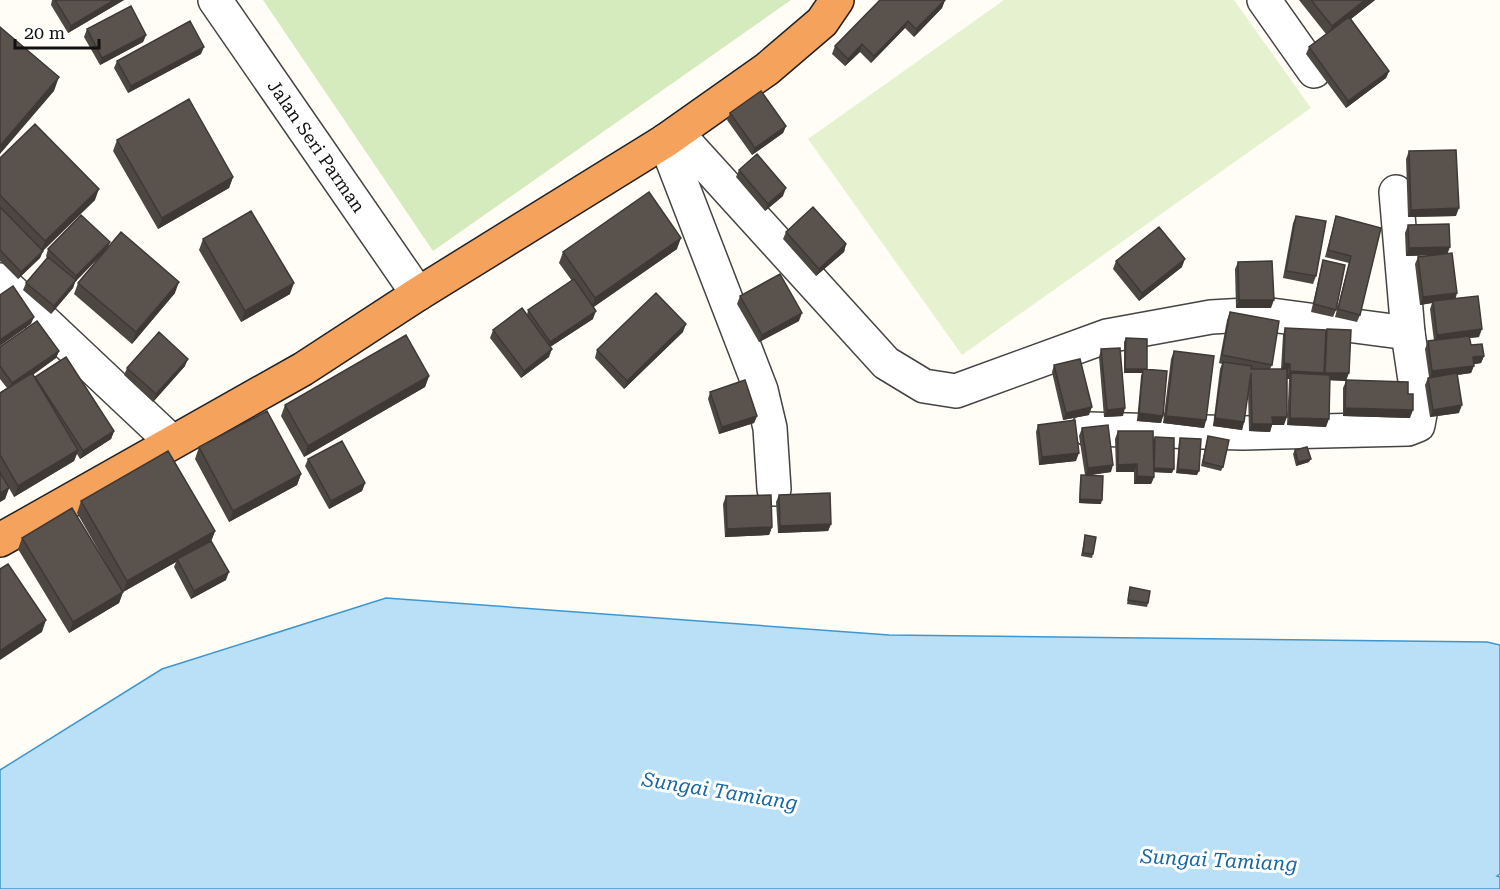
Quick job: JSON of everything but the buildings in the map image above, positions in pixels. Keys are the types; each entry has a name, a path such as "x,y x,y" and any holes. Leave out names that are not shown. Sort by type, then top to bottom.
{"highway":[{"path":"0,540 303,369 418,294 671,137 768,69 822,22 837,0"}],"street":[{"name":"Jalan Seri Parman","path":"215,0 418,294"},
{"path":"1264,0 1314,71"},
{"path":"671,137 886,363 924,386 956,391 1107,336 1211,317 1264,314 1408,333"},
{"path":"671,137 761,390 770,428 774,489"},
{"path":"1088,429 1243,433 1408,429 1418,425 1420,414 1408,333 1396,192"},
{"path":"0,280 172,442"}],"green space":[{"path":"263,0 791,0 433,251"},
{"path":"1004,0 1234,0 1311,108 962,355 808,139"}],"water":[{"name":"Sungai Tamiang","path":"386,598 889,635 1487,642 1500,645 1500,874 1497,876 1500,877 1500,889 0,889 0,770 162,669"}]}
